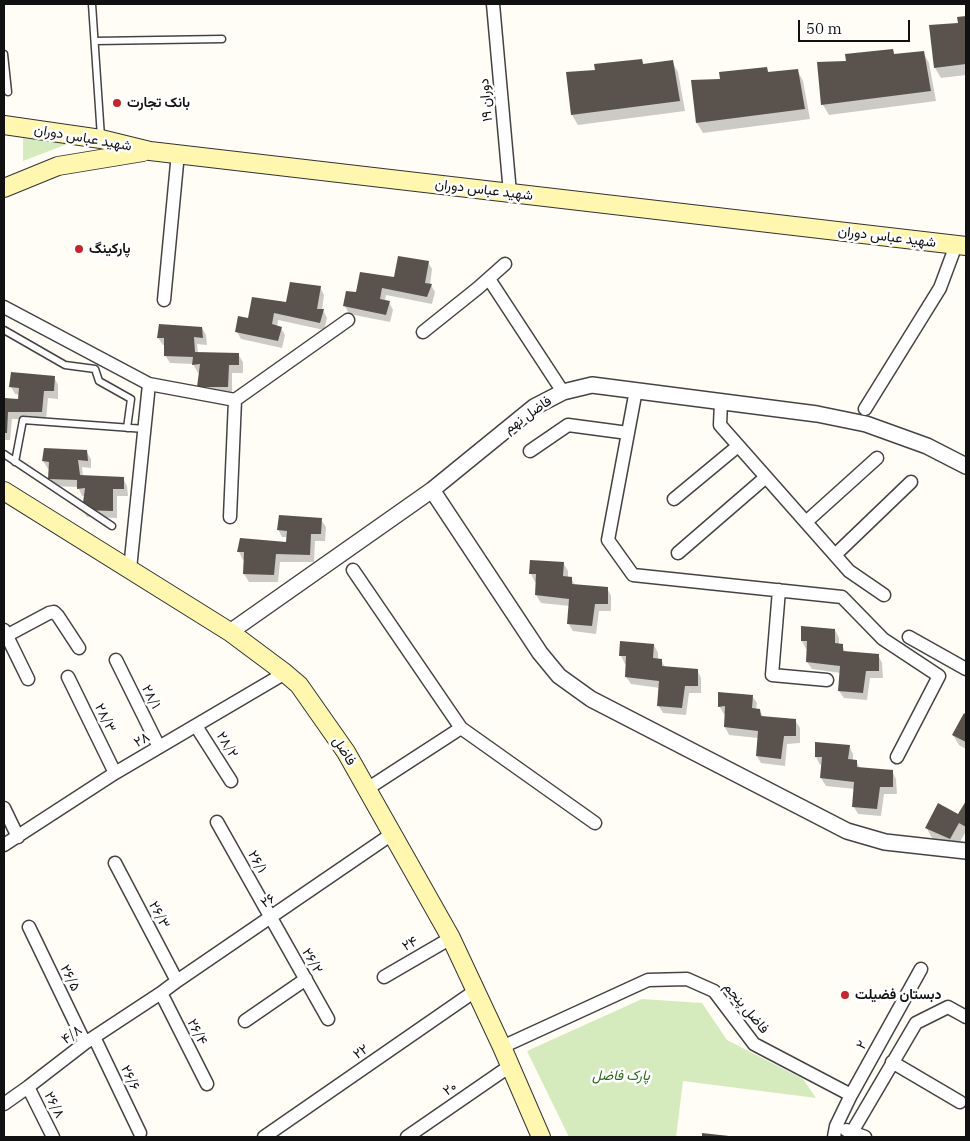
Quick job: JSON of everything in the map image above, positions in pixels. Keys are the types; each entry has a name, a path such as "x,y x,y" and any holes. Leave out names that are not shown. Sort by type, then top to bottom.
{"main road":[{"name":"شهید عباس دوران","path":"4,124 101,138 150,151 961,246"},
{"path":"4,188 58,166 150,151"},
{"name":"فاضل","path":"4,491 230,632 299,685 346,752 450,938 502,1047 541,1137"}],"street":[{"name":"دوران ۱۹","path":"493,4 510,192"},
{"path":"164,300 178,153"},
{"path":"865,409 940,288 961,246"},
{"path":"423,332 505,264"},
{"path":"489,279 563,392"},
{"path":"4,307 149,384 235,400 348,320"},
{"path":"130,569 149,384"},
{"name":"فاضل نهم","path":"230,632 432,490 534,408 563,392 592,385 817,414 866,424 927,446 966,466"},
{"path":"636,390 608,540 633,576 842,597 883,639 939,676 897,757"},
{"path":"230,517 235,400"},
{"path":"720,402 720,425 849,570 884,595"},
{"path":"530,451 568,425 628,433"},
{"path":"674,499 738,446"},
{"path":"806,522 877,458"},
{"path":"678,553 766,477"},
{"path":"835,554 911,482"},
{"path":"432,490 540,654 559,676 591,699 847,831 885,842 966,851"},
{"path":"353,570 461,728 595,823"},
{"path":"779,590 772,675 827,680"},
{"path":"28,679 5,633 54,612 79,648"},
{"path":"910,637 966,669"},
{"name":"۲۸/۱","path":"116,660 159,747"},
{"name":"۲۸","path":"4,845 115,773 285,673"},
{"name":"۲۸/۳","path":"68,677 115,773"},
{"name":"۲۸/۲","path":"196,726 231,781"},
{"path":"367,789 461,728"},
{"path":"4,808 18,837"},
{"name":"۲۶/۱","path":"216,822 270,917"},
{"name":"۲۶","path":"160,994 392,834"},
{"name":"۲۶/۳","path":"115,863 177,981"},
{"name":"۲۶/۲","path":"270,917 328,1019"},
{"name":"۲۶/۵","path":"28,927 89,1040"},
{"name":"۲۴","path":"384,977 450,938"},
{"name":"۲","path":"835,1132 851,1095 921,969"},
{"path":"245,1021 306,979"},
{"name":"فاضل پنجم","path":"502,1047 648,980 687,979 714,991 754,1044 851,1095"},
{"name":"۲۲","path":"264,1137 475,991"},
{"name":"۴/۸","path":"4,1104 89,1040 160,994"},
{"name":"۲۶/۴","path":"160,994 207,1084"},
{"path":"852,1132 916,1023 948,1007 966,1016"},
{"name":"۲۶/۶","path":"89,1040 140,1133"},
{"path":"892,1062 960,1102"},
{"name":"۲۰","path":"407,1137 510,1066"},
{"name":"۲۶/۸","path":"28,1087 53,1137"},
{"path":"835,1132 852,1132 865,1137"}],"lane":[{"path":"92,4 101,138"},
{"path":"95,41 222,39"},
{"path":"4,54 8,92"},
{"path":"4,330 65,365 95,369 99,381 131,399 128,428"},
{"path":"15,462 24,420 144,430"},
{"path":"4,454 112,526"}],"green space":[{"path":"23,138 70,143 23,161"},
{"name":"پارک فاضل","path":"642,999 702,1003 727,1040 803,1079 816,1098 683,1081 676,1137 569,1137 527,1051"}],"building":[{"path":"966,16 966,64 934,68 929,25 958,23 957,17"},
{"path":"893,49 894,54 924,51 931,91 821,105 817,62 846,61 845,54"},
{"path":"642,59 643,64 673,60 680,101 571,115 566,72 595,70 594,64"},
{"path":"767,67 768,72 798,69 805,109 696,123 691,80 720,79 719,72"},
{"path":"398,256 429,261 425,283 432,284 427,297 382,288 380,299 390,301 386,315 343,306 346,291 356,292 360,272 394,277"},
{"path":"290,282 321,286 317,309 324,309 320,323 274,313 272,324 282,327 278,341 235,332 238,316 248,318 252,297 286,302"},
{"path":"159,324 202,327 203,338 194,337 195,352 239,353 239,365 229,365 228,387 197,387 200,364 192,365 193,357 164,356 164,338 157,338"},
{"path":"11,372 55,376 54,391 44,391 42,412 8,412 7,433 4,433 4,398 18,399 19,388 9,387"},
{"path":"44,448 87,450 88,461 78,460 80,475 124,477 124,489 113,489 113,511 82,510 85,488 77,489 77,480 48,479 49,462 42,461"},
{"path":"279,515 322,518 321,534 311,534 310,555 276,554 274,575 243,574 244,552 237,552 240,538 286,542 287,531 277,530"},
{"path":"530,560 564,562 563,576 572,577 572,584 608,587 608,604 595,604 592,626 567,624 569,599 535,595 536,574 529,574"},
{"path":"801,626 835,629 835,643 843,644 843,651 879,654 879,671 866,671 863,693 838,691 840,666 806,662 807,641 801,641"},
{"path":"620,641 654,644 653,658 662,659 662,666 698,669 698,686 685,686 682,708 657,706 659,681 625,677 626,656 619,656"},
{"path":"718,692 753,695 752,708 760,709 761,716 796,719 796,736 784,736 781,759 756,756 758,731 724,727 725,706 718,707"},
{"path":"964,713 966,715 966,742 952,735"},
{"path":"815,742 850,745 848,759 857,760 857,767 893,770 893,787 880,787 877,809 852,807 854,782 820,778 822,757 815,757"},
{"path":"966,801 966,827 959,823 950,839 925,828 938,803 958,814"},
{"path":"702,1133 729,1136 729,1137 702,1137"}],"place":[{"name":"بانک تجارت","path":"117,103"},
{"name":"پارکینگ","path":"79,249"},
{"name":"دبستان فضیلت","path":"845,995"}]}
